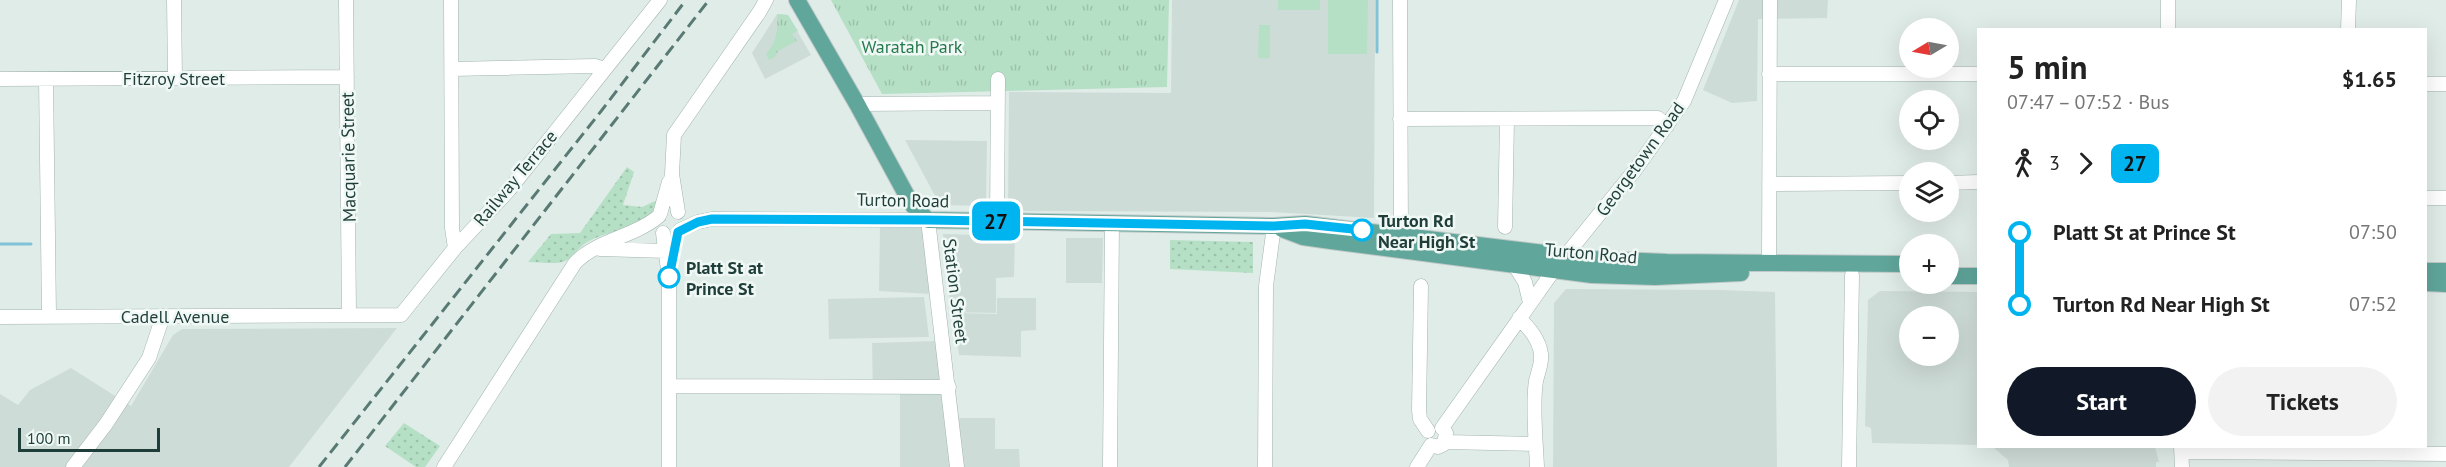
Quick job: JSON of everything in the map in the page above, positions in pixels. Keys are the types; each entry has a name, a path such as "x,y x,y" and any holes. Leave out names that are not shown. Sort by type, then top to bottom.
{"main road":[{"name":"Station Street","path":"797,0 912,204 928,220"},
{"name":"Station Street","path":"808,0 857,104"},
{"name":"Turton Road","path":"928,220 1274,226 1305,224 1565,257 1656,262 1899,264"},
{"name":"Turton Road","path":"1274,226 1303,237 1592,275 1655,277 1732,273 1899,275"},
{"path":"1959,265 1977,265"},
{"path":"2427,271 2446,271"},
{"path":"1959,276 1977,276"},
{"path":"2427,283 2446,284"}],"street":[{"path":"174,0 175,78"},
{"name":"Macquarie Street","path":"346,0 350,315"},
{"path":"451,0 452,228 455,248"},
{"name":"Railway Terrace","path":"350,315 401,315 455,248 509,190 660,0"},
{"path":"669,467 669,277 667,251 662,232 657,224 671,168 672,144 675,131 763,6 775,0"},
{"path":"1400,0 1401,235"},
{"name":"Georgetown Road","path":"1417,467 1554,270 1667,126 1683,101 1726,0"},
{"path":"1769,262 1770,0"},
{"path":"2168,0 2168,28"},
{"path":"2348,28 2349,0"},
{"path":"452,69 595,66 605,69"},
{"path":"1769,74 1977,74"},
{"name":"Fitzroy Street","path":"0,79 347,77"},
{"path":"46,79 49,316"},
{"path":"997,221 998,79"},
{"path":"2427,84 2446,84"},
{"path":"857,104 998,103"},
{"path":"1400,119 1658,118 1667,126"},
{"path":"1505,227 1507,120"},
{"path":"669,277 683,222 679,213 671,168"},
{"path":"1959,183 1977,182"},
{"path":"1769,184 1899,183"},
{"path":"2427,198 2446,198"},
{"path":"444,467 573,267 591,250 624,237 671,209 679,213"},
{"name":"Turton Road","path":"679,213 712,219 928,220"},
{"name":"Turton Road","path":"679,231 698,222 712,219"},
{"name":"Station Street","path":"928,220 957,467"},
{"path":"1110,467 1112,223"},
{"path":"1265,467 1266,286 1274,226"},
{"path":"624,237 662,232 670,235 679,231"},
{"path":"591,250 667,251"},
{"path":"1515,266 1525,282 1530,303"},
{"path":"1850,467 1852,275"},
{"path":"1421,286 1420,419 1437,437 1535,444"},
{"name":"Cadell Avenue","path":"0,317 350,315"},
{"path":"73,467 106,424 149,357 163,316"},
{"path":"1519,318 1536,337 1541,352 1541,368 1536,382 1535,444 1538,467"},
{"path":"669,387 949,387"},
{"path":"2182,467 2181,449 2366,456 2446,454"}],"shaded area":[{"path":"1172,0 1375,0 1374,218 1271,212 1008,211 1009,92 1171,93"},
{"path":"1739,0 1828,0 1827,18 1758,19 1757,101 1732,103 1703,90"},
{"path":"777,14 788,15 811,55 765,79 752,53"},
{"path":"905,140 987,141 986,206 940,205"},
{"path":"880,227 935,228 959,418 995,418 995,449 1019,449 1020,467 900,467 900,394 873,394 872,343 936,341 931,294 879,291"},
{"path":"943,234 1015,236 1014,277 996,278 996,313 951,312"},
{"path":"1066,238 1103,238 1102,283 1066,283"},
{"path":"1566,289 1775,292 1777,467 1553,467 1554,303"},
{"path":"1880,291 1899,291 1899,294 1977,292 1977,445 1872,443 1871,428 1865,426 1868,300"},
{"path":"924,297 929,337 829,339 828,299"},
{"path":"997,298 1036,298 1036,330 1021,331 1021,357 959,355 953,313 997,314"},
{"path":"397,328 289,467 0,467 0,394 18,405 30,390 71,368 131,406 173,335 182,329"},
{"path":"1994,448 2155,448 2159,462 2156,462 2156,467 2009,467 2008,460"}],"green space":[{"name":"Waratah Park","path":"831,0 1169,0 1167,87 882,94"},
{"path":"1278,0 1320,0 1320,10 1278,10"},
{"path":"1328,0 1368,0 1367,54 1328,54"},
{"path":"777,14 788,15 798,31 792,34 797,41 778,51 775,57 769,60 766,54 776,35"},
{"path":"1259,25 1270,25 1270,58 1258,58"},
{"path":"627,167 634,172 623,205 642,207 662,198 657,208 649,216 641,222 589,241 565,261 528,262 551,234 580,233"},
{"path":"1170,240 1253,242 1253,273 1170,269"},
{"path":"404,423 440,446 425,467 416,467 385,446"}],"waterway":[{"path":"1377,0 1377,52"},
{"path":"0,244 31,244"}],"railway":[{"path":"319,467 602,110 686,0"},
{"path":"345,467 709,0"}],"bus line":[{"name":"27","path":"669,277 678,232 698,222 712,219 1274,226 1305,224 1362,230"}],"place":[{"name":"Turton Rd Near High St","path":"1362,230"},
{"name":"Platt St at Prince St","path":"669,277"}]}
